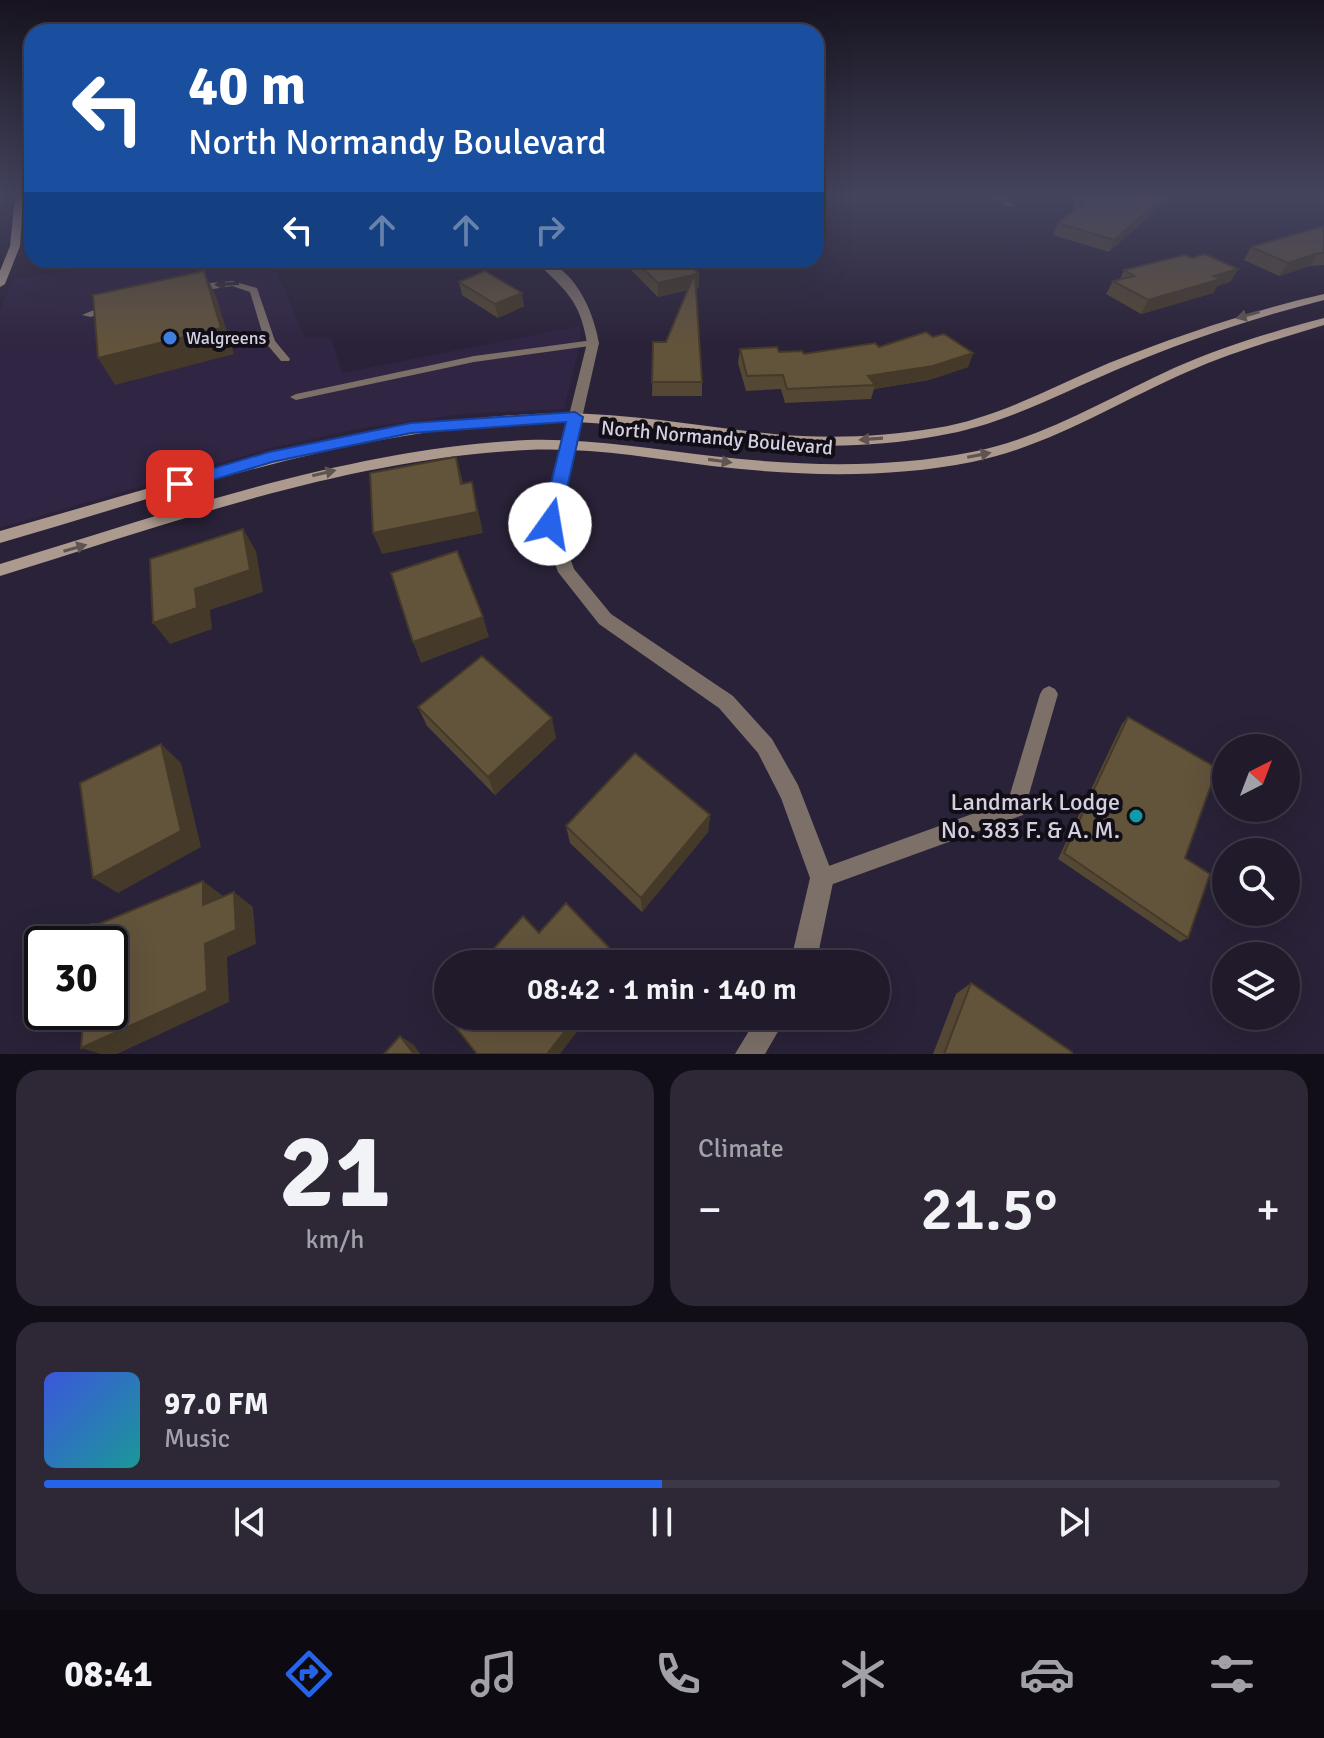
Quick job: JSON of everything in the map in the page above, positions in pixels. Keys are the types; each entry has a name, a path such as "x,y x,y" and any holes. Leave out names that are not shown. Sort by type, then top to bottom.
{"street":[{"path":"0,284 15,247"},
{"path":"551,268 578,294 591,322 593,343 550,524 566,572 605,619 726,702 765,746 790,793 822,878 806,950"},
{"name":"North Normandy Boulevard","path":"0,537 269,457 356,437 459,422 575,417 682,425 752,436 825,440 957,429 1004,417 1085,378 1209,327 1324,297"},
{"name":"North Normandy Boulevard","path":"0,570 328,472 432,453 532,445 634,449 736,464 821,469 896,467 970,457 1048,437 1182,370 1324,321"},
{"path":"749,1054 765,1030"}],"lane":[{"path":"180,292 223,283 244,283 254,290 270,342 285,359"},
{"path":"87,315 123,304"},
{"path":"296,397 474,359 593,343"},
{"path":"822,878 1016,808 1049,694"}],"shaded area":[{"path":"83,268 275,268 305,338 331,338 342,373 580,326 580,344 564,409 462,414 357,429 271,448 0,528 0,309 14,279"}],"building":[{"path":"1251,247 1324,247 1324,253 1288,263"},
{"path":"1205,254 1238,269 1214,276 1221,279 1148,300 1113,281 1134,276 1124,270 1185,255 1192,258"},
{"path":"642,268 693,268 699,274 695,275 702,382 652,382 653,342 666,342 694,275 658,283"},
{"path":"204,271 221,328 98,358 93,295"},
{"path":"485,271 522,293 495,304 459,282"},
{"path":"926,332 933,337 944,334 973,353 933,366 868,376 875,385 787,389 783,375 747,376 740,349 777,347 779,352 802,351 804,354 875,343 879,347"},
{"path":"456,457 461,484 472,482 477,512 373,533 370,473"},
{"path":"243,529 250,570 195,589 197,608 153,623 150,559"},
{"path":"457,551 483,617 413,642 391,573"},
{"path":"482,656 552,718 488,777 418,707"},
{"name":"Landmark Lodge No. 383 F. & A. M.","path":"1128,717 1212,765 1212,782 1185,858 1210,874 1188,938 1064,853"},
{"path":"161,744 181,831 93,878 80,783"},
{"path":"635,753 710,815 641,898 566,826"},
{"path":"203,881 203,905 234,892 236,930 205,944 207,991 128,1027 128,926 91,926"},
{"path":"566,903 611,950 493,950 523,916 539,933"},
{"path":"971,983 1072,1052 1072,1054 944,1054"},
{"path":"82,1030 121,1030 81,1048"},
{"path":"458,1030 566,1030 547,1054 477,1054"},
{"path":"400,1036 414,1054 384,1054"}],"place":[{"name":"Walgreens","path":"170,338"},
{"name":"Landmark Lodge No. 383 F. & A. M.","path":"1136,816"}],"route":[{"path":"180,484 269,457 356,437 459,422 575,417 550,524"}]}
